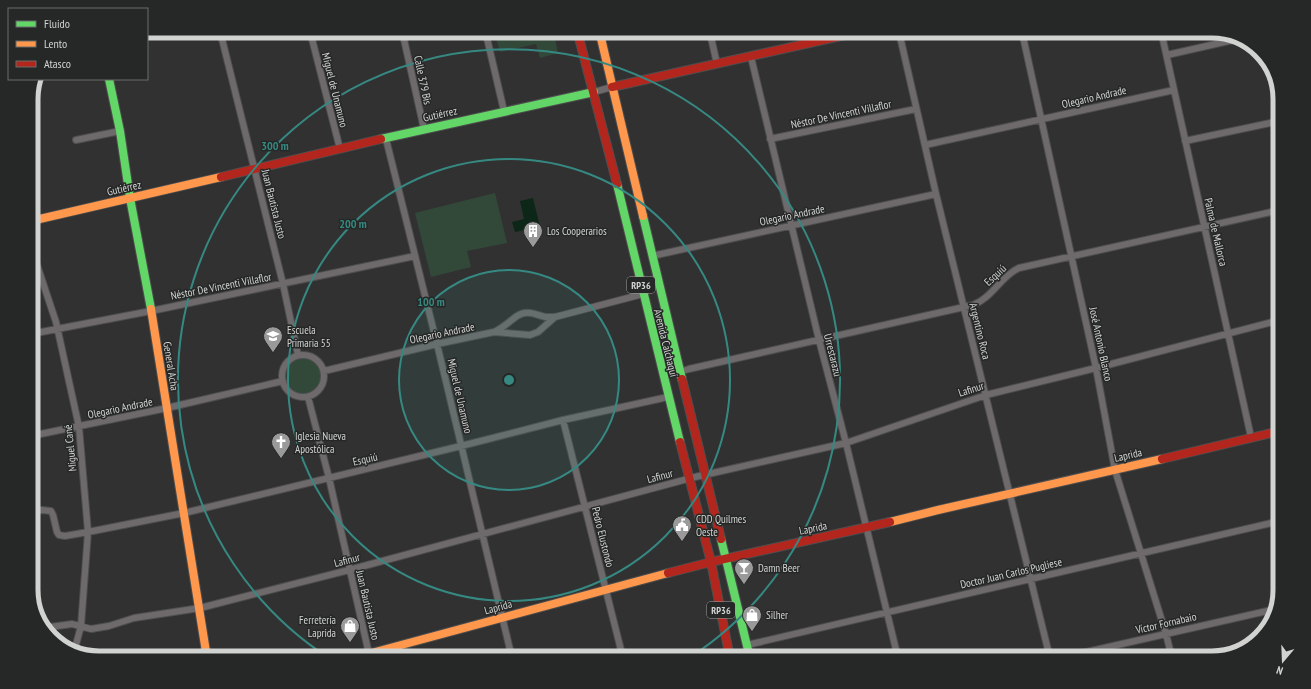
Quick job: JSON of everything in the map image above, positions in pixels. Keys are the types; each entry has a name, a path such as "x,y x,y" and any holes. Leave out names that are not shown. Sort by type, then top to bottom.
{"street":[{"name":"Juan Bautista Justo","path":"222,38 283,284 298,355"},
{"name":"Miguel de Unamuno","path":"312,38 340,149"},
{"name":"Calle 379 Bis","path":"404,38 424,129"},
{"path":"487,38 504,111"},
{"name":"Avenida Calchaquí","path":"579,38 622,203 688,479 710,562 729,651"},
{"name":"Avenida Calchaquí","path":"601,38 652,256 661,284 679,372 727,558 748,651"},
{"path":"711,38 717,64"},
{"name":"Gutiérrez","path":"38,220 424,129 751,57 817,38"},
{"name":"Argentino Roca","path":"900,38 936,194 986,395 1029,579 1048,651"},
{"name":"José Antonio Blanco","path":"1023,38 1096,368 1115,470 1142,554 1170,651"},
{"name":"Palma de Mallorca","path":"1163,38 1229,334 1250,437"},
{"path":"1167,55 1230,41"},
{"name":"Urrestarazu","path":"751,57 819,340 846,443 896,651"},
{"name":"General Acha","path":"109,80 120,131 130,198 151,311 206,651"},
{"name":"Olegario Andrade","path":"925,145 1174,90"},
{"name":"Néstor De Vincenti Villaflor","path":"770,139 916,109"},
{"path":"1185,141 1273,122"},
{"path":"76,140 120,131"},
{"name":"Miguel de Unamuno","path":"386,139 437,344 510,651"},
{"name":"Olegario Andrade","path":"652,256 936,194"},
{"name":"Esquiú","path":"679,372 973,304 981,301 1014,270 1019,268 1273,212"},
{"name":"Néstor De Vincenti Villaflor","path":"38,333 151,311 415,256"},
{"name":"Miguel Cané","path":"38,268 58,329 79,427 88,532 80,626 75,646"},
{"name":"Olegario Andrade","path":"494,332 504,327 516,316 525,313 534,313 545,317 555,317 643,294"},
{"name":"Olegario Andrade","path":"324,371 494,332 530,335 538,332 555,317"},
{"name":"Lafinur","path":"50,627 72,624 91,629 134,618 200,608 350,570 482,533 688,479 846,443 986,395 1273,322"},
{"path":"305,354 317,359 322,364 324,371 325,378 323,384 320,390 314,394 302,397 289,392 285,387 282,374 284,368 287,362 298,355 305,354"},
{"name":"Olegario Andrade","path":"38,435 167,408 283,380"},
{"name":"Juan Bautista Justo","path":"308,396 329,478 368,651"},
{"name":"Esquiú","path":"38,511 51,511 57,532 59,534 65,536 88,532 184,513 563,420 668,397"},
{"name":"Pedro Elustondo","path":"563,420 621,651"},
{"name":"Laprida","path":"380,651 710,562 867,528 938,510 1273,432"},
{"name":"Doctor Juan Carlos Pugliese","path":"747,645 1273,523"},
{"name":"Víctor Fornabaio","path":"1091,651 1269,610"}],"shaded area":[{"path":"496,38 555,38 558,53 540,58 536,44 500,52"},
{"path":"495,193 507,243 467,251 471,267 431,277 415,213"},
{"path":"533,198 540,227 515,232 512,222 524,219 520,201"},
{"path":"307,358 316,363 320,369 320,383 316,389 307,394 299,394 290,389 286,383 285,372 290,363 296,359"}],"traffic: fast":[{"path":"109,80 120,131 130,198 151,309"},
{"path":"381,139 594,92"},
{"path":"617,184 680,442"},
{"path":"643,216 682,379"},
{"path":"721,539 748,651"}],"traffic: slow":[{"path":"601,38 643,216"},
{"path":"38,219 221,177"},
{"path":"151,309 206,651"},
{"path":"890,522 1162,459"},
{"path":"379,651 668,573"}],"traffic: jam":[{"path":"579,38 617,184"},
{"path":"612,87 832,38"},
{"path":"221,177 381,139"},
{"path":"682,379 721,539"},
{"path":"1162,459 1273,433"},
{"path":"680,442 711,562 729,651"},
{"path":"668,573 890,522"}],"place":[{"name":"Los Cooperarios","path":"533,248"},
{"name":"Escuela Primaria 55","path":"273,353"},
{"name":"Iglesia Nueva Apostólica","path":"281,459"},
{"name":"CDD Quilmes Oeste","path":"682,542"},
{"name":"Damn Beer","path":"744,585"},
{"name":"Silher","path":"752,632"},
{"name":"Ferretería Laprida","path":"350,643"}]}
